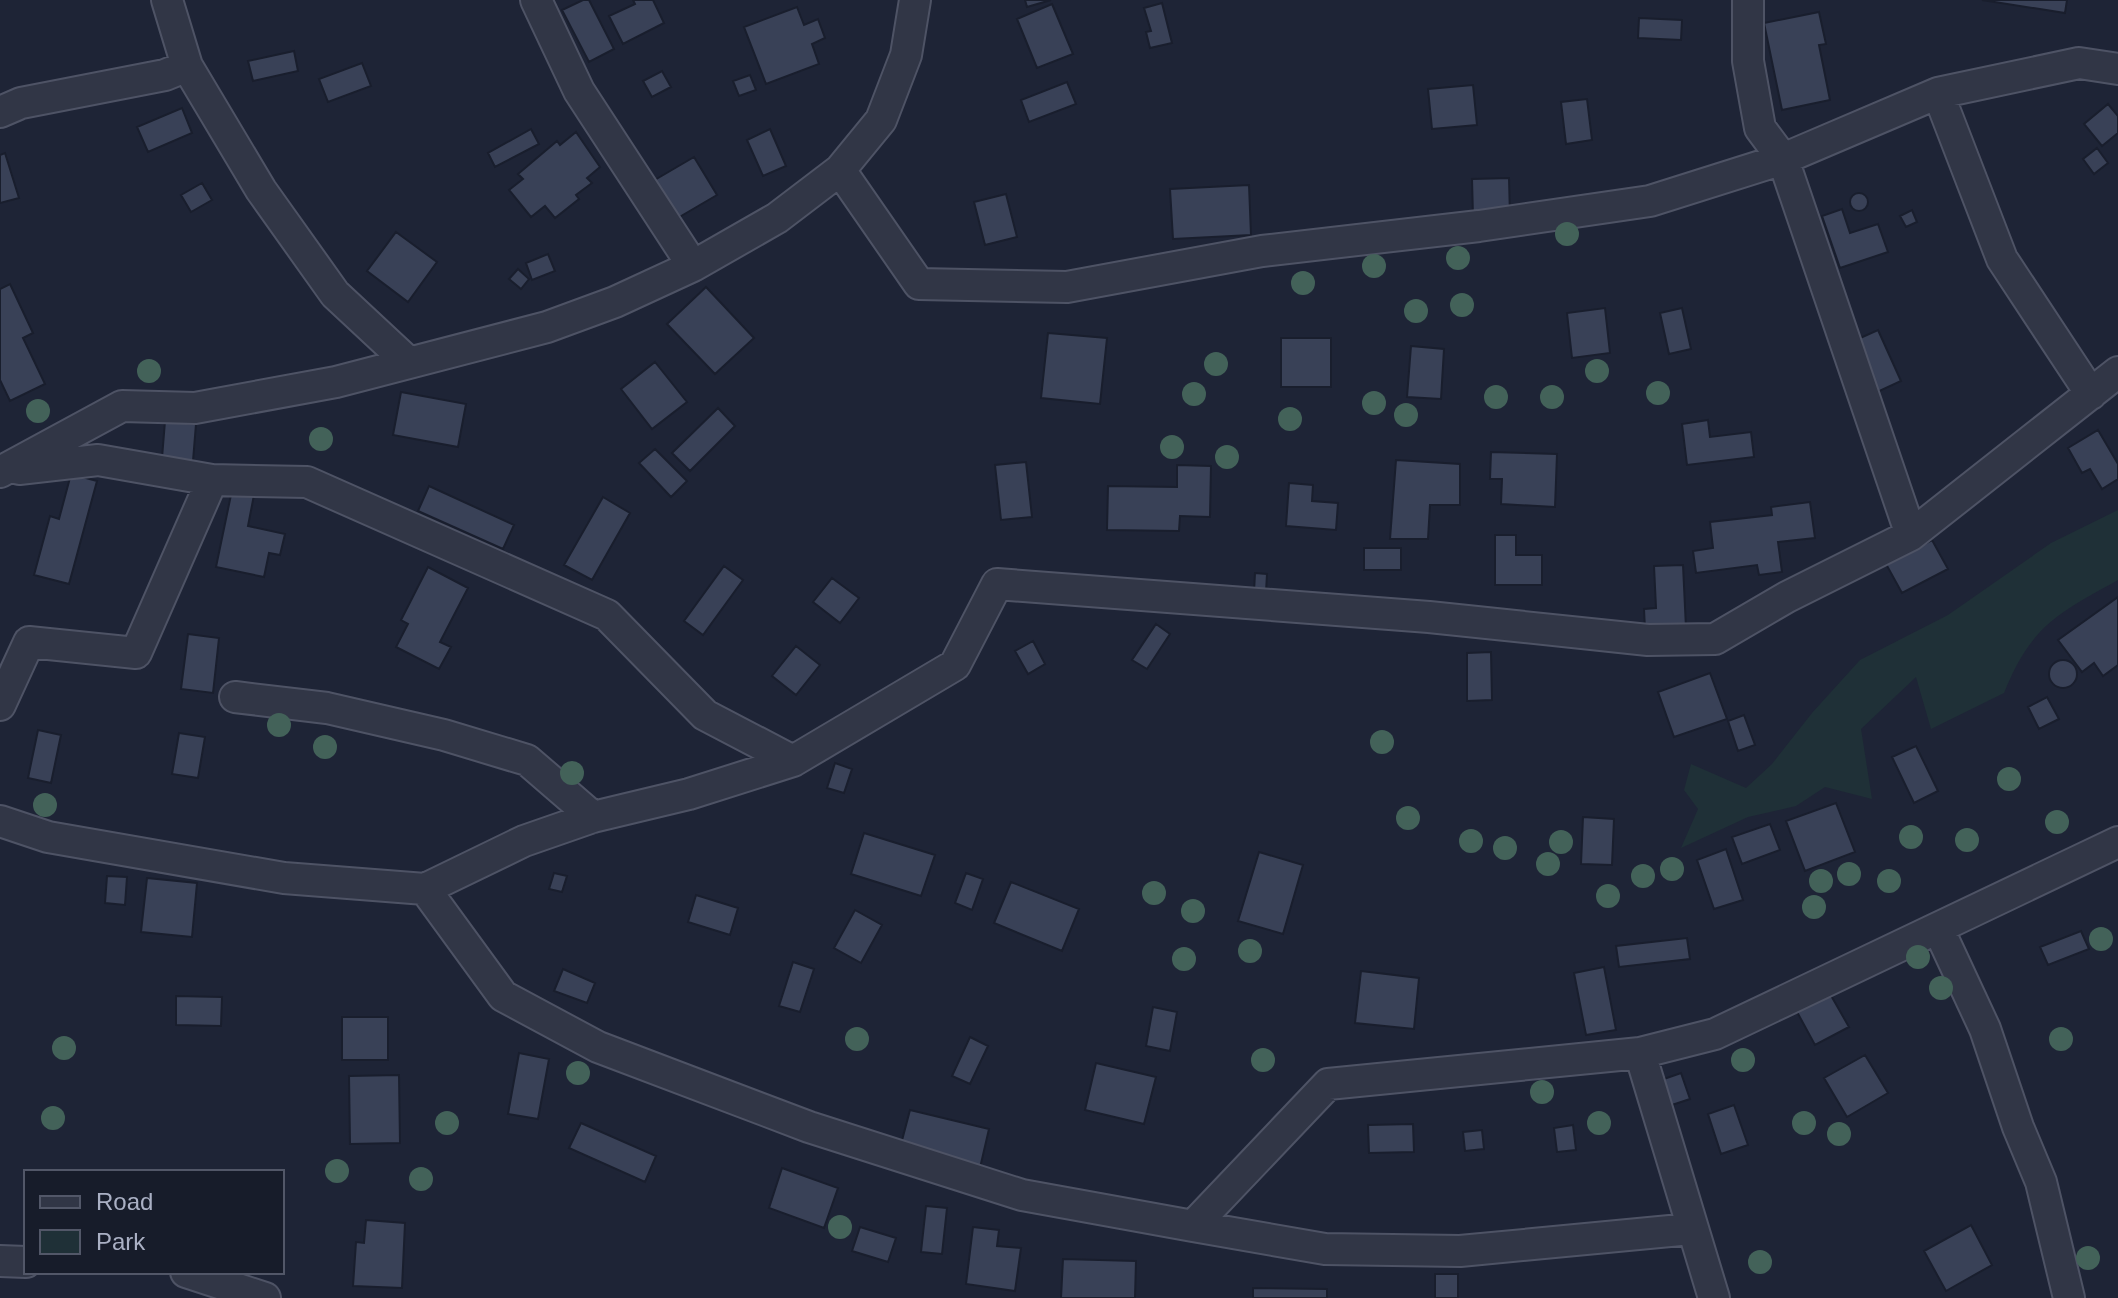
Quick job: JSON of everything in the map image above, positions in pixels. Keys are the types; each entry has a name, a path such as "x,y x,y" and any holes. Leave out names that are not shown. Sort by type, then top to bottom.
{"street":[{"path":"167,0 187,66 261,190 335,294 408,362"},
{"path":"536,0 579,91 693,266"},
{"path":"2,471 122,406 195,408 336,382 547,327 615,302 693,266 777,218 840,170 881,120 906,55 915,0"},
{"path":"1748,0 1748,61 1760,128 1783,159 1911,535"},
{"path":"840,170 919,284 1067,287 1262,251 1479,226 1650,201 1783,159 1938,93 2079,63 2118,69"},
{"path":"0,112 21,103 165,75 187,66"},
{"path":"1938,93 2002,259 2091,394"},
{"path":"0,821 48,837 284,878 425,889 524,841 593,817 689,794 793,761 955,665 997,584 1429,617 1648,640 1715,639 1787,597 1911,535 2118,372"},
{"path":"2,471 98,460 212,480 307,482 607,615 705,715 793,761"},
{"path":"0,705 29,642 136,653 212,480"},
{"path":"235,697 327,708 444,735 527,760 593,817"},
{"path":"1193,1226 1328,1084 1640,1053 1715,1034 2118,842"},
{"path":"425,889 503,996 598,1047 809,1127 1022,1195 1325,1249 1460,1251 1691,1229"},
{"path":"1938,928 1985,1029 2018,1127 2041,1182 2069,1298"},
{"path":"1640,1053 1714,1298"},
{"path":"0,1261 24,1262"},
{"path":"192,1274 265,1298"}],"green space":[{"path":"2118,510 2118,580 2048,624 2025,652 2004,693 1931,729 1916,677 1861,729 1872,799 1825,787 1796,806 1748,817 1681,848 1698,809 1684,790 1691,764 1746,788 1772,764 1812,713 1860,660 1948,615 2051,543"}],"building":[{"path":"589,0 614,49 589,62 562,10"},
{"path":"633,0 653,0 664,23 623,44 609,16 635,4"},
{"path":"1025,0 1051,0 1027,7"},
{"path":"1982,0 2067,0 2065,13"},
{"path":"1162,3 1172,43 1150,48 1146,32 1151,31 1144,8"},
{"path":"1052,4 1073,54 1037,68 1017,19"},
{"path":"797,7 804,25 818,19 825,38 812,44 819,64 766,84 744,27"},
{"path":"1819,12 1826,44 1819,45 1830,100 1782,110 1764,23"},
{"path":"1639,18 1682,20 1681,40 1638,38"},
{"path":"294,51 298,71 253,81 248,61"},
{"path":"362,63 371,86 328,102 319,79"},
{"path":"662,71 671,87 652,97 643,81"},
{"path":"750,75 756,90 739,96 733,81"},
{"path":"1067,82 1076,104 1029,122 1021,100"},
{"path":"1473,85 1477,125 1432,129 1428,89"},
{"path":"1587,99 1592,140 1566,144 1561,102"},
{"path":"2108,104 2118,116 2118,133 2102,146 2084,124"},
{"path":"182,108 192,133 148,152 137,127"},
{"path":"531,129 539,144 495,167 488,153"},
{"path":"770,129 786,166 763,176 747,140"},
{"path":"576,132 600,167 587,178 592,183 576,195 579,199 555,218 545,206 531,217 509,190 523,179 518,174 557,141 560,145"},
{"path":"2097,148 2108,163 2094,174 2083,159"},
{"path":"5,153 19,198 0,203 0,155"},
{"path":"694,157 717,195 676,219 653,181"},
{"path":"1509,178 1510,216 1473,217 1472,179"},
{"path":"202,183 212,200 191,212 181,195"},
{"path":"1249,185 1251,235 1173,239 1170,189"},
{"path":"1855,193 1863,193 1868,202 1866,209 1855,211 1850,206 1850,198"},
{"path":"1006,194 1017,237 985,245 974,202"},
{"path":"1842,209 1850,233 1878,224 1888,252 1840,268 1822,216"},
{"path":"1912,210 1917,222 1906,227 1900,216"},
{"path":"396,232 437,262 408,302 367,271"},
{"path":"548,254 555,271 532,280 526,263"},
{"path":"518,269 529,279 521,289 509,279"},
{"path":"10,284 33,333 23,338 45,384 10,401 0,380 0,289"},
{"path":"706,287 754,338 715,374 667,324"},
{"path":"1605,308 1610,353 1572,358 1567,313"},
{"path":"1682,308 1691,349 1669,354 1660,313"},
{"path":"1878,330 1901,381 1873,394 1849,343"},
{"path":"1048,333 1107,338 1100,404 1041,398"},
{"path":"1281,338 1331,338 1331,387 1281,387"},
{"path":"1411,346 1444,349 1441,399 1407,397"},
{"path":"655,362 687,402 652,429 621,389"},
{"path":"401,392 466,404 458,447 393,435"},
{"path":"718,408 735,426 690,471 672,453"},
{"path":"1708,420 1710,437 1751,432 1754,457 1687,465 1682,424"},
{"path":"165,421 196,424 193,461 162,458"},
{"path":"2098,430 2118,464 2118,479 2102,489 2090,469 2082,473 2068,448"},
{"path":"655,449 687,481 671,497 639,463"},
{"path":"1491,452 1557,454 1555,507 1501,504 1502,479 1490,479"},
{"path":"1396,460 1460,464 1460,505 1430,505 1428,539 1390,539"},
{"path":"1026,462 1032,517 1001,520 995,465"},
{"path":"1177,465 1211,466 1210,517 1180,516 1179,531 1107,530 1108,486 1177,487"},
{"path":"71,474 97,481 69,584 34,575 50,516 59,519"},
{"path":"1289,483 1313,485 1312,501 1338,503 1336,530 1286,526"},
{"path":"429,486 514,525 503,549 418,511"},
{"path":"232,490 254,495 248,526 285,534 280,555 269,553 264,577 216,567"},
{"path":"603,497 630,513 592,580 564,565"},
{"path":"1810,502 1815,538 1778,542 1782,572 1759,575 1757,565 1696,573 1693,551 1713,548 1710,522 1772,515 1771,507"},
{"path":"1495,535 1516,535 1516,555 1542,555 1542,585 1495,585"},
{"path":"1932,540 1948,569 1902,593 1886,564"},
{"path":"1364,548 1401,548 1401,570 1364,570"},
{"path":"1683,565 1686,628 1645,630 1644,609 1656,608 1654,566"},
{"path":"724,566 743,580 703,635 684,621"},
{"path":"428,567 468,588 440,642 451,647 439,669 396,647 408,624 401,620"},
{"path":"1255,573 1267,574 1266,592 1254,592"},
{"path":"832,578 859,598 840,623 813,602"},
{"path":"2118,597 2118,665 2103,676 2094,663 2082,672 2058,640"},
{"path":"1156,624 1170,634 1147,669 1132,660"},
{"path":"188,634 219,638 213,693 181,689"},
{"path":"1033,641 1045,664 1028,674 1015,651"},
{"path":"796,646 820,665 796,695 772,676"},
{"path":"1491,652 1492,700 1467,701 1467,653"},
{"path":"2063,660 2073,664 2077,674 2073,684 2063,688 2053,684 2049,674 2053,664"},
{"path":"1710,673 1727,719 1674,737 1658,692"},
{"path":"2047,697 2059,719 2039,729 2028,707"},
{"path":"1744,715 1755,745 1738,751 1728,721"},
{"path":"38,730 61,735 51,783 28,778"},
{"path":"179,733 205,737 198,778 172,774"},
{"path":"1916,746 1938,791 1914,803 1892,757"},
{"path":"835,763 852,769 844,793 827,788"},
{"path":"1836,803 1855,852 1805,871 1786,821"},
{"path":"1583,817 1614,819 1612,865 1581,864"},
{"path":"1770,824 1780,850 1742,864 1732,837"},
{"path":"864,833 935,855 921,896 851,874"},
{"path":"1726,849 1743,900 1714,909 1697,860"},
{"path":"1259,852 1303,865 1283,934 1238,921"},
{"path":"554,873 567,876 562,892 549,889"},
{"path":"966,873 983,879 972,910 955,903"},
{"path":"107,876 127,877 125,905 105,903"},
{"path":"147,878 197,883 192,937 141,932"},
{"path":"1011,882 1079,909 1062,951 994,923"},
{"path":"696,895 738,908 730,935 688,922"},
{"path":"855,910 882,925 861,963 834,948"},
{"path":"2081,931 2089,949 2048,965 2040,947"},
{"path":"1687,938 1690,959 1619,967 1616,946"},
{"path":"793,962 814,969 800,1012 779,1006"},
{"path":"1604,967 1616,1030 1586,1035 1574,973"},
{"path":"563,969 595,983 587,1003 554,991"},
{"path":"1361,971 1419,978 1414,1029 1355,1023"},
{"path":"1829,992 1849,1027 1815,1045 1796,1010"},
{"path":"176,996 222,997 221,1026 176,1025"},
{"path":"1153,1007 1177,1012 1170,1051 1146,1046"},
{"path":"342,1017 388,1017 388,1060 342,1060"},
{"path":"970,1037 988,1046 970,1084 952,1076"},
{"path":"519,1053 549,1059 538,1119 508,1114"},
{"path":"1865,1055 1888,1093 1847,1117 1824,1078"},
{"path":"1096,1063 1156,1077 1144,1124 1085,1110"},
{"path":"1681,1073 1690,1099 1669,1106 1661,1080"},
{"path":"399,1075 400,1143 350,1144 349,1076"},
{"path":"1734,1105 1748,1145 1721,1154 1708,1114"},
{"path":"910,1110 989,1129 980,1168 900,1148"},
{"path":"581,1123 656,1156 645,1182 569,1148"},
{"path":"1413,1124 1414,1152 1369,1153 1368,1125"},
{"path":"1573,1125 1576,1150 1557,1152 1554,1128"},
{"path":"1482,1130 1484,1149 1465,1151 1463,1132"},
{"path":"782,1168 838,1188 824,1228 769,1208"},
{"path":"926,1206 947,1208 942,1254 921,1252"},
{"path":"366,1220 405,1223 402,1288 353,1286 356,1242 364,1243"},
{"path":"1971,1225 1992,1265 1946,1291 1924,1251"},
{"path":"860,1227 896,1238 888,1262 852,1251"},
{"path":"973,1227 999,1230 997,1246 1021,1248 1015,1291 966,1284"},
{"path":"1063,1259 1136,1261 1135,1298 1061,1298"},
{"path":"1435,1274 1458,1274 1458,1298 1435,1298"},
{"path":"1253,1288 1327,1289 1327,1298 1253,1298"}]}
